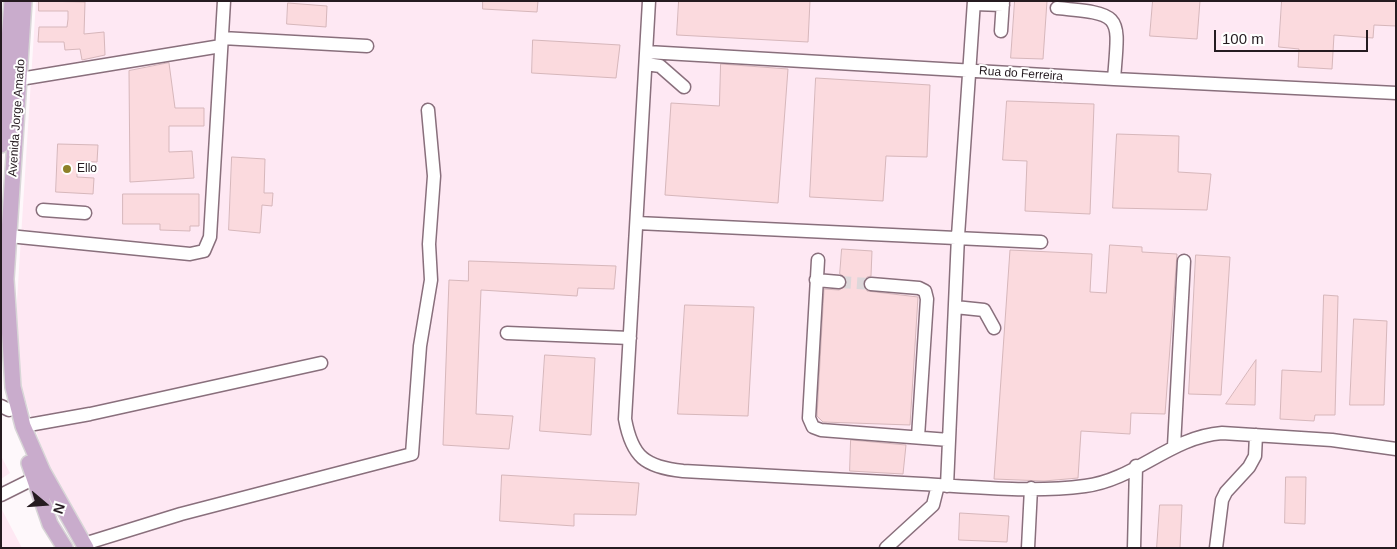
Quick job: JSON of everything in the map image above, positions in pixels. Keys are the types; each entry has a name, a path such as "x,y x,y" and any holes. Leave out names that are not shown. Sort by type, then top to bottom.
{"main road":[{"name":"Avenida Jorge Amado","path":"12,1 9,83 9,236 6,279 10,366 13,387 23,426 42,472 85,546"},
{"name":"Avenida Jorge Amado","path":"1,145 9,83 24,1"},
{"path":"1,361 5,408 35,478 50,524 65,548"}],"street":[{"path":"9,236 190,254 204,251 210,237 224,1"},
{"path":"649,1 625,419 628,435 634,448 640,457 651,465 664,469 683,471 942,486 1032,488 1088,486 1114,479 1174,446 1206,435 1256,435 1332,440 1396,449"},
{"path":"886,548 933,505 942,486 949,440 958,236 974,3 1003,3 1001,31"},
{"path":"1057,8 1094,11 1112,20 1118,34 1114,80"},
{"path":"9,83 222,42 367,46"},
{"path":"647,58 660,66 684,87"},
{"name":"Rua do Ferreira","path":"647,58 970,70 1114,80 1396,93"},
{"path":"85,546 181,514 412,454 420,346 430,280 429,244 434,176 428,110"},
{"path":"43,210 85,213"},
{"path":"637,222 958,236 1041,242"},
{"path":"818,260 809,418 813,427 821,430 949,440"},
{"path":"1174,446 1184,261"},
{"path":"816,280 839,282"},
{"path":"872,284 925,290 927,299 918,437"},
{"path":"955,307 984,310 994,328"},
{"path":"507,333 630,338"},
{"path":"23,426 90,414 321,362"},
{"path":"1216,548 1222,500 1226,492 1249,467 1254,456 1256,435"},
{"path":"1134,548 1136,466"},
{"path":"1,495 35,478"},
{"path":"1028,548 1032,488"}],"shaded area":[{"path":"36,1 1396,1 1396,548 95,548 48,466 17,375 15,332"},
{"path":"1,456 10,473 1,479"},
{"path":"1,508 22,548 1,548"}],"building":[{"path":"39,1 85,2 84,34 104,32 105,55 82,60 80,49 65,50 64,42 38,42 39,27 67,27 68,19 68,11 39,11"},
{"path":"483,1 538,1 537,12 483,9"},
{"path":"679,1 810,1 808,42 677,35"},
{"path":"1015,1 1047,1 1043,59 1011,58"},
{"path":"1153,1 1200,1 1197,39 1150,36"},
{"path":"1282,1 1396,1 1396,26 1374,25 1373,38 1334,35 1332,69 1298,67 1299,49 1279,47"},
{"path":"288,3 327,6 326,27 287,24"},
{"path":"533,40 620,45 616,78 532,73"},
{"path":"169,63 175,108 204,108 204,126 169,126 169,152 192,151 194,178 130,182 129,71"},
{"path":"721,64 788,69 778,203 665,195 671,103 719,106"},
{"path":"816,78 930,85 927,157 886,156 883,201 810,197"},
{"path":"1007,101 1094,104 1090,214 1025,211 1027,161 1003,160"},
{"path":"1117,134 1179,136 1178,172 1211,174 1207,210 1113,208"},
{"name":"Ello","path":"58,144 98,145 97,162 77,161 77,177 94,178 93,194 56,192"},
{"path":"232,157 265,159 264,193 273,193 272,206 262,205 260,233 229,230"},
{"path":"123,194 199,194 199,226 190,226 190,231 160,230 160,224 123,224"},
{"path":"1110,245 1142,247 1142,252 1177,254 1165,414 1131,413 1130,434 1081,431 1078,478 1044,481 994,479 1010,250 1092,254 1090,292 1106,293"},
{"path":"842,249 872,251 871,276 867,277 863,283 867,291 918,297 910,425 823,422 817,416 824,289 839,290 846,286 846,278 840,274"},
{"path":"1196,255 1230,257 1221,395 1189,394"},
{"path":"469,261 616,266 614,289 578,288 577,296 481,290 476,414 513,416 509,449 443,445 449,280 468,281"},
{"path":"1324,295 1338,296 1335,415 1315,415 1314,421 1280,419 1282,370 1321,372"},
{"path":"685,305 754,307 748,416 678,414"},
{"path":"1354,319 1387,321 1384,405 1350,405"},
{"path":"545,355 595,358 591,435 540,431"},
{"path":"1256,360 1255,405 1226,404"},
{"path":"851,440 906,445 903,474 850,471"},
{"path":"502,475 639,483 636,515 574,514 574,526 500,521"},
{"path":"1286,477 1306,477 1305,524 1285,523"},
{"path":"1160,505 1182,505 1180,548 1157,548"},
{"path":"960,513 1009,516 1007,542 959,540"}],"tunnel":[{"path":"839,282 871,284"}],"place":[{"name":"Ello","path":"67,169"}]}
